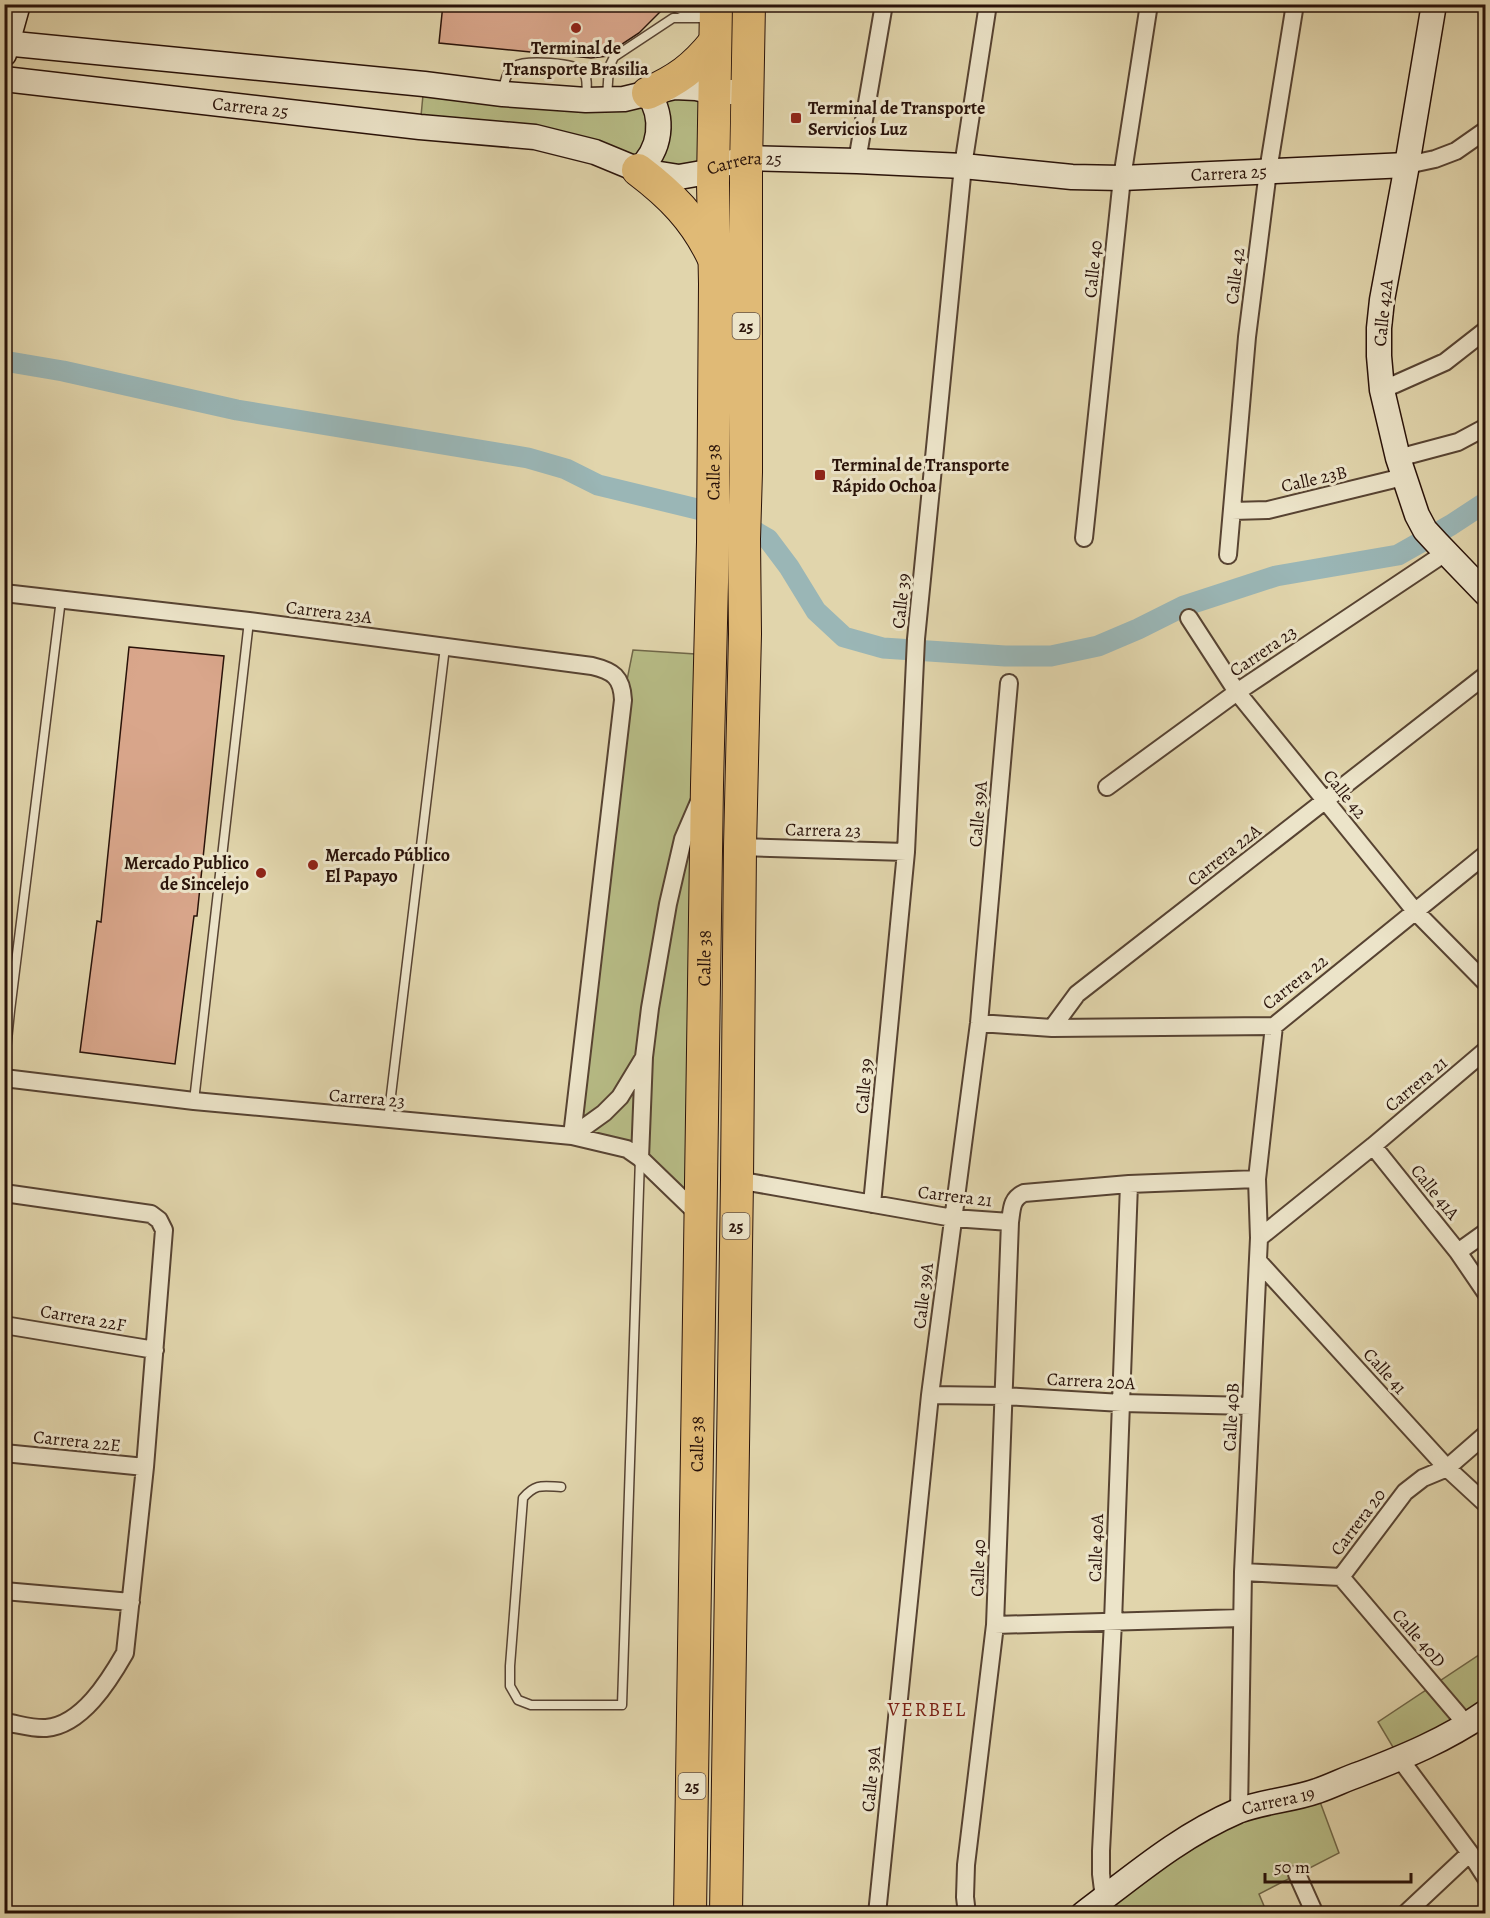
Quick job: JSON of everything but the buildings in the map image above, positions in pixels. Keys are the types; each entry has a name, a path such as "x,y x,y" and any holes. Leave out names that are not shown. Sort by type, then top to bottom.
{"highway":[{"name":"Calle 38","path":"690,1914 707,785 729,541 745,493 749,4"},
{"name":"Calle 38","path":"715,19 714,496 729,541 746,634 740,847 726,1914"},
{"path":"648,93 673,82 696,63 715,19"},
{"path":"638,170 680,206 705,241 713,258"}],"main road":[{"path":"18,4 6,47 424,84 503,94 596,100 624,99 674,87 715,92 748,92"},
{"name":"Calle 42A","path":"1434,4 1382,300 1379,356 1382,390 1400,468 1417,515 1425,530 1485,594"},
{"name":"Carrera 25","path":"4,78 420,128 535,137 595,152 638,170 679,177 702,173 714,167 747,158 963,166 1072,177 1122,178 1407,165"},
{"path":"638,170 655,150 659,131 658,113 648,93"},
{"name":"Carrera 19","path":"1083,1914 1105,1906 1138,1870 1167,1850 1239,1811 1278,1799 1316,1791 1400,1760 1476,1718"}],"street":[{"path":"857,161 884,4"},
{"name":"Calle 39","path":"872,1204 906,852 916,639 963,166 988,4"},
{"name":"Calle 40","path":"1084,538 1122,178 1149,4"},
{"name":"Calle 42","path":"1228,555 1247,337 1268,171 1295,4"},
{"name":"Carrera 25","path":"1407,165 1435,159 1456,151 1485,130"},
{"path":"1382,390 1445,362 1485,330"},
{"path":"1400,468 1485,427"},
{"name":"Calle 23B","path":"1232,511 1268,510 1400,468"},
{"name":"Carrera 23","path":"1107,787 1441,548"},
{"name":"Carrera 23A","path":"4,593 249,621 592,666 606,669 616,676 623,686 623,700 572,1136"},
{"name":"Calle 42","path":"1189,618 1237,692 1415,911 1485,983"},
{"name":"Carrera 22A","path":"1052,1028 1077,994 1485,675"},
{"name":"Calle 39A","path":"877,1914 930,1395 979,1023 1009,683"},
{"path":"640,1158 644,1057 670,893 683,839 707,785"},
{"name":"Carrera 23","path":"740,847 906,852"},
{"name":"Carrera 22","path":"1052,1028 1274,1026 1485,855"},
{"path":"979,1023 1052,1028"},
{"name":"Calle 40B","path":"1239,1811 1243,1572 1259,1238 1257,1179 1274,1026"},
{"name":"Carrera 21","path":"1259,1238 1485,1050"},
{"path":"572,1136 604,1113 620,1097 644,1057"},
{"name":"Carrera 23","path":"4,1077 194,1101 572,1136 627,1149 640,1158 700,1216"},
{"name":"Calle 41A","path":"1372,1146 1458,1252 1485,1293"},
{"name":"Carrera 21","path":"737,1179 953,1218 1010,1222 1012,1204 1017,1196 1024,1193 1130,1184 1257,1179"},
{"name":"Calle 40A","path":"1105,1906 1101,1851 1113,1622 1130,1184"},
{"path":"4,1193 151,1214 159,1220 164,1230 145,1467 125,1653 112,1676 92,1701 69,1721 47,1728 4,1722"},
{"name":"Calle 40","path":"967,1914 966,1865 995,1625 1010,1222"},
{"path":"1458,1252 1485,1232"},
{"name":"Calle 41","path":"1258,1261 1447,1468 1485,1504"},
{"name":"Carrera 22F","path":"4,1325 155,1350"},
{"name":"Carrera 20A","path":"930,1395 1251,1406"},
{"name":"Carrera 20","path":"1243,1572 1341,1577 1405,1492 1423,1478 1447,1468 1485,1434"},
{"name":"Carrera 22E","path":"4,1453 145,1467"},
{"name":"Calle 40D","path":"1341,1577 1476,1718"},
{"path":"4,1591 131,1602"},
{"path":"995,1625 1242,1617"},
{"path":"1400,1760 1470,1853 1485,1878"},
{"path":"1404,1914 1470,1853"},
{"path":"1297,1874 1315,1914"}],"lane":[{"path":"673,4 681,10 715,19"},
{"path":"596,100 614,57 673,18 715,19"},
{"path":"503,94 507,74 515,66 534,63 579,68 585,73 596,100"},
{"path":"4,1070 7,1011 61,599"},
{"path":"194,1101 249,621"},
{"path":"388,1120 445,647"},
{"path":"561,1487 542,1486 531,1489 523,1498 510,1686 518,1700 531,1705 622,1705 640,1158"}],"green space":[{"path":"424,84 715,92 714,178 595,152 420,127"},
{"path":"633,650 711,655 700,1216 640,1158 572,1136 623,700"},
{"path":"1485,1651 1485,1712 1400,1759 1378,1722"},
{"path":"1316,1791 1339,1853 1259,1894 1267,1913 1108,1913 1138,1870 1167,1850"}],"waterway":[{"path":"4,361 63,371 237,410 528,458 566,469 598,485 730,517 768,539 789,567 816,611 844,637 883,648 1005,656 1051,656 1098,646 1184,606 1276,576 1398,555 1486,502"}],"place":[{"name":"Terminal de Transporte Brasilia","path":"576,28"},
{"name":"Terminal de Transporte Servicios Luz","path":"796,118"},
{"name":"Terminal de Transporte Rápido Ochoa","path":"820,475"},
{"name":"Mercado Público El Papayo","path":"313,865"},
{"name":"Mercado Publico de Sincelejo","path":"261,873"}],"district":[{"name":"VERBEL","path":"927,1709"}]}
